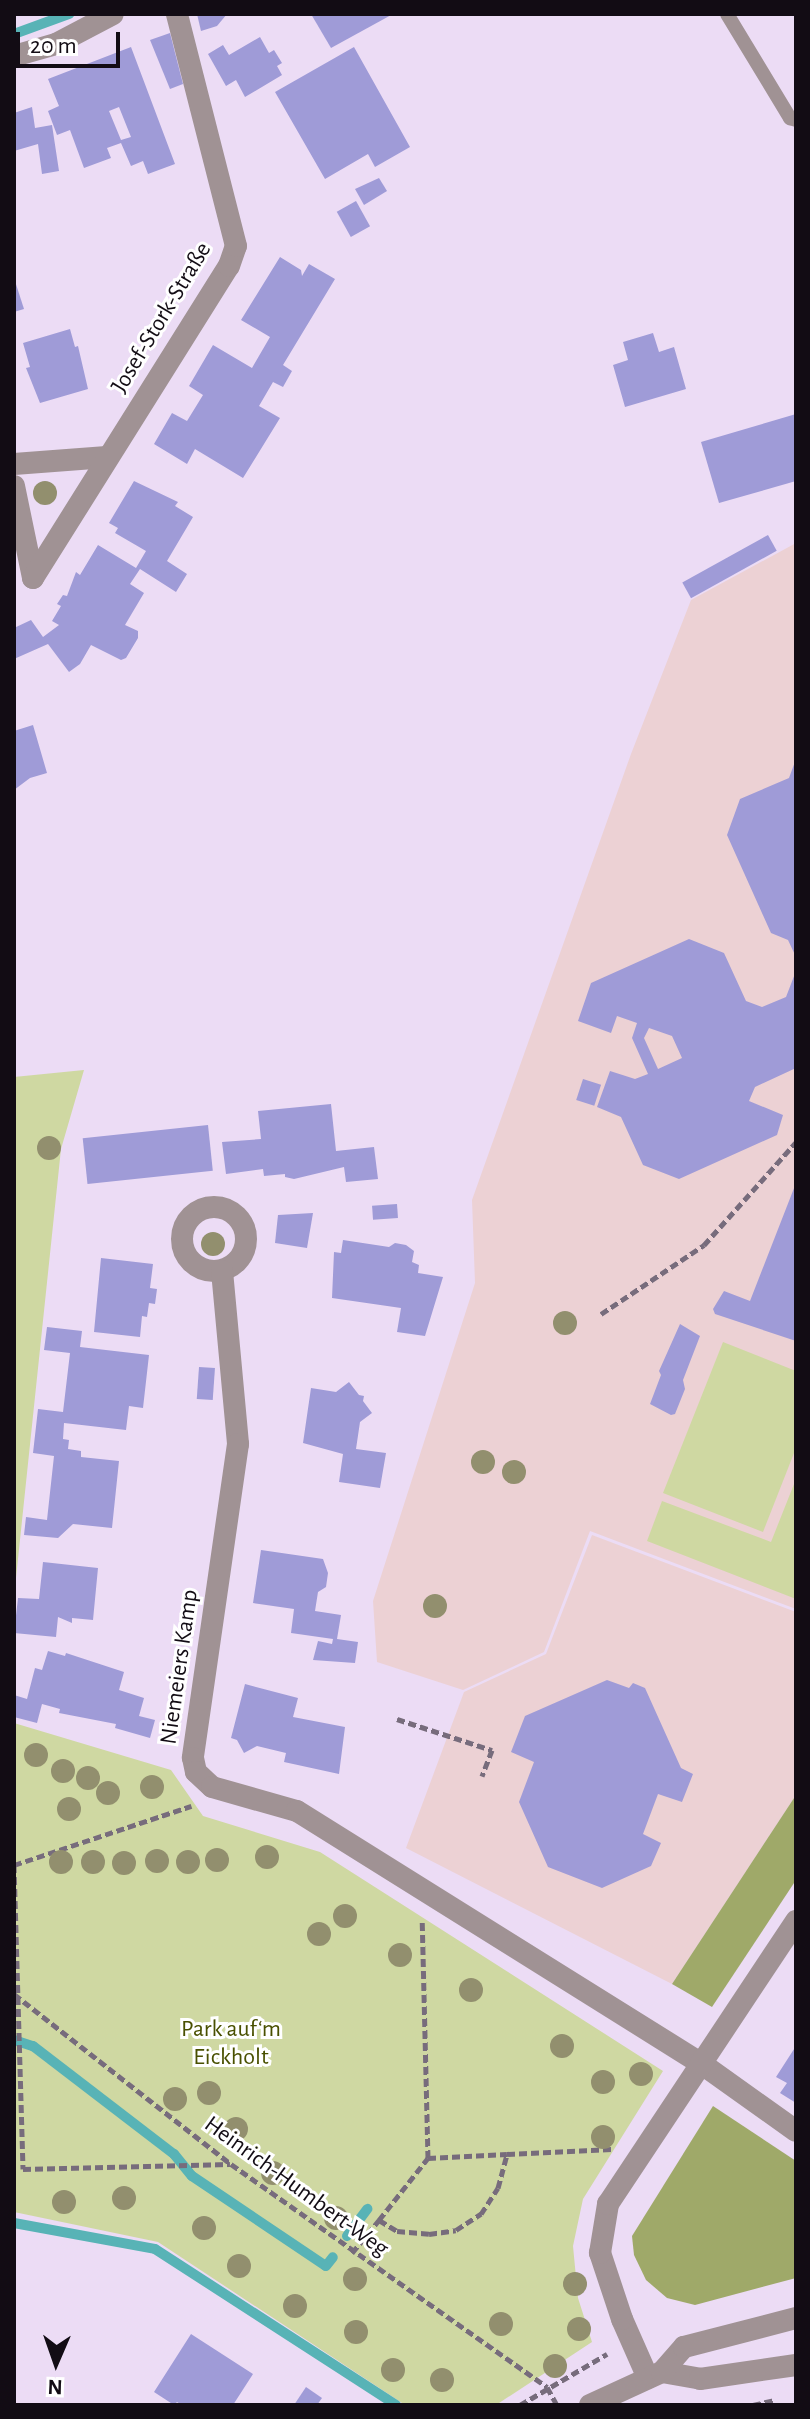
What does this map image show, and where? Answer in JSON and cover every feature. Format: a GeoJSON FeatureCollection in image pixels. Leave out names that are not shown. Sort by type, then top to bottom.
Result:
{"type":"FeatureCollection","features":[{"type":"Feature","properties":{"kind":"street"},"geometry":{"type":"LineString","coordinates":[[14,56],[56,44],[113,14]]}},
{"type":"Feature","properties":{"kind":"street","name":"Josef-Stork-Straße"},"geometry":{"type":"LineString","coordinates":[[14,486],[33,578],[229,266],[236,246],[177,14]]}},
{"type":"Feature","properties":{"kind":"street"},"geometry":{"type":"LineString","coordinates":[[14,464],[107,457]]}},
{"type":"Feature","properties":{"kind":"street","name":"Niemeiers Kamp"},"geometry":{"type":"LineString","coordinates":[[212,1787],[196,1772],[193,1758],[238,1444],[222,1271]]}},
{"type":"Feature","properties":{"kind":"street"},"geometry":{"type":"LineString","coordinates":[[212,1787],[297,1811],[702,2064],[796,2131]]}},
{"type":"Feature","properties":{"kind":"street"},"geometry":{"type":"LineString","coordinates":[[655,2375],[622,2319],[600,2253],[608,2204],[796,1921]]}},
{"type":"Feature","properties":{"kind":"street"},"geometry":{"type":"LineString","coordinates":[[590,2405],[655,2375],[684,2347],[796,2318]]}},
{"type":"Feature","properties":{"kind":"street"},"geometry":{"type":"LineString","coordinates":[[655,2375],[700,2379],[796,2365]]}},
{"type":"Feature","properties":{"kind":"lane"},"geometry":{"type":"LineString","coordinates":[[727,14],[790,118],[796,120]]}},
{"type":"Feature","properties":{"kind":"path"},"geometry":{"type":"LineString","coordinates":[[601,1314],[704,1245],[796,1142]]}},
{"type":"Feature","properties":{"kind":"path"},"geometry":{"type":"LineString","coordinates":[[397,1719],[492,1750],[482,1776]]}},
{"type":"Feature","properties":{"kind":"path"},"geometry":{"type":"LineString","coordinates":[[212,1787],[205,1801],[14,1865],[23,2169],[231,2164]]}},
{"type":"Feature","properties":{"kind":"path"},"geometry":{"type":"LineString","coordinates":[[352,2253],[428,2158],[422,1905],[428,1892]]}},
{"type":"Feature","properties":{"kind":"path","name":"Heinrich-Humbert-Weg"},"geometry":{"type":"LineString","coordinates":[[16,1996],[231,2164],[352,2253],[547,2387],[557,2405]]}},
{"type":"Feature","properties":{"kind":"path"},"geometry":{"type":"LineString","coordinates":[[428,2158],[618,2149],[637,2161]]}},
{"type":"Feature","properties":{"kind":"path"},"geometry":{"type":"LineString","coordinates":[[379,2220],[397,2231],[429,2234],[456,2230],[481,2214],[498,2188],[507,2154]]}},
{"type":"Feature","properties":{"kind":"path"},"geometry":{"type":"LineString","coordinates":[[520,2405],[578,2370]]}},
{"type":"Feature","properties":{"kind":"shaded area"},"geometry":{"type":"Polygon","coordinates":[[[796,543],[796,1609],[590,1531],[544,1652],[463,1690],[377,1662],[373,1601],[475,1283],[472,1200],[631,754],[691,600],[796,543]]]}},
{"type":"Feature","properties":{"kind":"shaded area"},"geometry":{"type":"Polygon","coordinates":[[[592,1535],[796,1612],[796,1795],[672,1984],[406,1848],[464,1692],[546,1654],[592,1535]]]}},
{"type":"Feature","properties":{"kind":"green space"},"geometry":{"type":"Polygon","coordinates":[[[84,1070],[61,1149],[14,1597],[14,1077],[84,1070]]]}},
{"type":"Feature","properties":{"kind":"green space"},"geometry":{"type":"Polygon","coordinates":[[[723,1342],[796,1371],[796,1448],[763,1532],[663,1493],[723,1342]]]}},
{"type":"Feature","properties":{"kind":"green space"},"geometry":{"type":"Polygon","coordinates":[[[796,1479],[796,1599],[647,1541],[662,1501],[771,1542],[796,1479]]]}},
{"type":"Feature","properties":{"kind":"green space","name":"Park auf‘m Eickholt"},"geometry":{"type":"Polygon","coordinates":[[[14,1723],[171,1770],[203,1816],[320,1852],[663,2071],[583,2199],[573,2246],[578,2298],[592,2342],[496,2405],[405,2405],[158,2242],[14,2212],[14,1723]]]}},
{"type":"Feature","properties":{"kind":"green space"},"geometry":{"type":"Polygon","coordinates":[[[796,1795],[796,1880],[712,2007],[672,1984],[796,1795]]]}},
{"type":"Feature","properties":{"kind":"green space"},"geometry":{"type":"Polygon","coordinates":[[[713,2106],[796,2161],[796,2278],[695,2305],[667,2298],[646,2280],[634,2255],[632,2236],[713,2106]]]}},
{"type":"Feature","properties":{"kind":"building"},"geometry":{"type":"Polygon","coordinates":[[[197,14],[227,14],[217,26],[201,31],[197,14]]]}},
{"type":"Feature","properties":{"kind":"building"},"geometry":{"type":"Polygon","coordinates":[[[311,14],[393,14],[331,48],[311,14]]]}},
{"type":"Feature","properties":{"kind":"building"},"geometry":{"type":"Polygon","coordinates":[[[170,33],[183,84],[170,89],[150,40],[170,33]]]}},
{"type":"Feature","properties":{"kind":"building"},"geometry":{"type":"Polygon","coordinates":[[[260,37],[269,53],[274,50],[282,63],[277,66],[282,75],[245,97],[236,80],[226,86],[208,54],[223,45],[229,55],[260,37]]]}},
{"type":"Feature","properties":{"kind":"building"},"geometry":{"type":"Polygon","coordinates":[[[131,47],[175,164],[148,174],[143,161],[131,166],[121,143],[107,148],[111,158],[84,168],[70,130],[57,135],[48,111],[59,106],[48,79],[131,47]],[[119,107],[109,111],[121,140],[131,137],[119,107]]]}},
{"type":"Feature","properties":{"kind":"building"},"geometry":{"type":"Polygon","coordinates":[[[354,47],[410,147],[375,167],[368,154],[325,179],[275,92],[354,47]]]}},
{"type":"Feature","properties":{"kind":"building"},"geometry":{"type":"Polygon","coordinates":[[[32,107],[35,128],[52,125],[59,171],[42,174],[38,144],[14,151],[14,113],[32,107]]]}},
{"type":"Feature","properties":{"kind":"building"},"geometry":{"type":"Polygon","coordinates":[[[379,178],[387,191],[364,205],[355,189],[379,178]]]}},
{"type":"Feature","properties":{"kind":"building"},"geometry":{"type":"Polygon","coordinates":[[[356,201],[370,226],[351,237],[337,212],[356,201]]]}},
{"type":"Feature","properties":{"kind":"building"},"geometry":{"type":"Polygon","coordinates":[[[280,257],[301,270],[302,276],[309,264],[335,279],[283,365],[292,371],[283,387],[273,382],[259,406],[280,418],[243,478],[195,449],[187,464],[154,444],[172,413],[187,421],[203,395],[189,386],[213,345],[252,368],[270,337],[241,320],[280,257]]]}},
{"type":"Feature","properties":{"kind":"building"},"geometry":{"type":"Polygon","coordinates":[[[14,278],[24,309],[14,312],[14,278]]]}},
{"type":"Feature","properties":{"kind":"building"},"geometry":{"type":"Polygon","coordinates":[[[70,329],[75,347],[78,346],[88,389],[40,403],[26,368],[30,367],[23,343],[70,329]]]}},
{"type":"Feature","properties":{"kind":"building"},"geometry":{"type":"Polygon","coordinates":[[[653,333],[659,352],[674,347],[686,389],[625,407],[613,365],[628,360],[623,342],[653,333]]]}},
{"type":"Feature","properties":{"kind":"building"},"geometry":{"type":"Polygon","coordinates":[[[796,414],[796,481],[719,503],[701,442],[796,414]]]}},
{"type":"Feature","properties":{"kind":"building"},"geometry":{"type":"Polygon","coordinates":[[[134,481],[178,502],[175,506],[193,517],[167,561],[187,574],[176,592],[140,569],[130,584],[144,593],[125,625],[138,631],[138,638],[126,658],[121,660],[91,645],[80,664],[69,672],[48,644],[14,659],[14,628],[31,620],[43,637],[59,625],[52,621],[61,606],[57,604],[63,595],[67,596],[76,572],[80,575],[98,545],[136,568],[146,551],[115,533],[118,528],[109,523],[134,481]]]}},
{"type":"Feature","properties":{"kind":"building"},"geometry":{"type":"Polygon","coordinates":[[[768,535],[777,551],[691,598],[682,583],[768,535]]]}},
{"type":"Feature","properties":{"kind":"building"},"geometry":{"type":"Polygon","coordinates":[[[33,725],[47,773],[30,778],[14,790],[14,731],[33,725]]]}},
{"type":"Feature","properties":{"kind":"building"},"geometry":{"type":"Polygon","coordinates":[[[796,759],[796,957],[788,940],[771,933],[727,835],[740,799],[789,778],[796,759]]]}},
{"type":"Feature","properties":{"kind":"building"},"geometry":{"type":"Polygon","coordinates":[[[689,939],[724,953],[746,1001],[762,1007],[786,997],[796,971],[796,1068],[755,1087],[749,1101],[783,1115],[777,1135],[679,1179],[643,1165],[621,1117],[597,1107],[610,1071],[635,1079],[648,1074],[632,1038],[637,1023],[617,1016],[611,1033],[578,1021],[591,983],[689,939]],[[649,1028],[644,1038],[658,1069],[682,1058],[672,1036],[649,1028]]]}},
{"type":"Feature","properties":{"kind":"building"},"geometry":{"type":"Polygon","coordinates":[[[583,1079],[601,1085],[594,1106],[576,1100],[583,1079]]]}},
{"type":"Feature","properties":{"kind":"building"},"geometry":{"type":"Polygon","coordinates":[[[331,1104],[336,1151],[374,1147],[378,1179],[346,1182],[344,1167],[294,1179],[285,1177],[285,1174],[264,1176],[263,1169],[226,1174],[222,1142],[261,1139],[258,1111],[331,1104]]]}},
{"type":"Feature","properties":{"kind":"building"},"geometry":{"type":"Polygon","coordinates":[[[208,1125],[213,1171],[87,1184],[83,1138],[208,1125]]]}},
{"type":"Feature","properties":{"kind":"building"},"geometry":{"type":"Polygon","coordinates":[[[796,1183],[796,1341],[715,1314],[713,1309],[724,1291],[750,1301],[796,1183]]]}},
{"type":"Feature","properties":{"kind":"building"},"geometry":{"type":"Polygon","coordinates":[[[397,1204],[398,1218],[373,1220],[372,1206],[397,1204]]]}},
{"type":"Feature","properties":{"kind":"building"},"geometry":{"type":"Polygon","coordinates":[[[313,1213],[307,1248],[275,1243],[278,1215],[313,1213]]]}},
{"type":"Feature","properties":{"kind":"building"},"geometry":{"type":"Polygon","coordinates":[[[343,1240],[389,1247],[395,1243],[406,1245],[414,1251],[412,1262],[419,1265],[418,1273],[443,1277],[425,1336],[397,1332],[401,1308],[332,1298],[334,1252],[341,1253],[343,1240]]]}},
{"type":"Feature","properties":{"kind":"building"},"geometry":{"type":"Polygon","coordinates":[[[101,1258],[153,1264],[150,1288],[157,1289],[155,1304],[149,1303],[147,1317],[142,1316],[140,1337],[94,1332],[101,1258]]]}},
{"type":"Feature","properties":{"kind":"building"},"geometry":{"type":"Polygon","coordinates":[[[680,1324],[700,1336],[683,1380],[685,1389],[675,1414],[671,1415],[650,1404],[661,1375],[659,1371],[680,1324]]]}},
{"type":"Feature","properties":{"kind":"building"},"geometry":{"type":"Polygon","coordinates":[[[47,1327],[82,1331],[80,1347],[149,1355],[143,1408],[129,1406],[126,1430],[64,1423],[63,1439],[69,1440],[68,1449],[81,1451],[81,1457],[119,1461],[112,1528],[73,1524],[58,1538],[24,1535],[26,1517],[47,1520],[54,1456],[33,1453],[38,1409],[63,1412],[70,1353],[44,1350],[47,1327]]]}},
{"type":"Feature","properties":{"kind":"building"},"geometry":{"type":"Polygon","coordinates":[[[199,1367],[215,1368],[213,1400],[197,1399],[199,1367]]]}},
{"type":"Feature","properties":{"kind":"building"},"geometry":{"type":"Polygon","coordinates":[[[349,1382],[359,1395],[364,1396],[363,1401],[372,1413],[360,1422],[356,1449],[386,1453],[380,1488],[339,1482],[343,1454],[303,1443],[311,1388],[336,1392],[349,1382]]]}},
{"type":"Feature","properties":{"kind":"building"},"geometry":{"type":"Polygon","coordinates":[[[261,1550],[323,1559],[328,1573],[326,1587],[318,1592],[315,1611],[341,1615],[337,1639],[358,1642],[355,1663],[313,1660],[318,1641],[332,1644],[333,1639],[291,1633],[294,1609],[253,1603],[261,1550]]]}},
{"type":"Feature","properties":{"kind":"building"},"geometry":{"type":"Polygon","coordinates":[[[43,1562],[98,1568],[93,1620],[72,1618],[72,1623],[58,1617],[56,1637],[14,1633],[18,1598],[39,1599],[43,1562]]]}},
{"type":"Feature","properties":{"kind":"building"},"geometry":{"type":"Polygon","coordinates":[[[48,1651],[65,1656],[66,1653],[124,1672],[119,1690],[144,1698],[139,1716],[155,1720],[150,1738],[115,1728],[116,1724],[59,1713],[60,1709],[42,1704],[37,1723],[14,1717],[14,1695],[27,1699],[35,1668],[42,1670],[48,1651]]]}},
{"type":"Feature","properties":{"kind":"building"},"geometry":{"type":"Polygon","coordinates":[[[607,1680],[629,1688],[633,1683],[645,1688],[681,1768],[693,1774],[682,1802],[658,1794],[643,1834],[661,1843],[651,1866],[602,1888],[548,1867],[519,1802],[534,1762],[511,1752],[525,1716],[607,1680]]]}},
{"type":"Feature","properties":{"kind":"building"},"geometry":{"type":"Polygon","coordinates":[[[245,1684],[298,1698],[293,1717],[345,1727],[339,1774],[284,1762],[286,1753],[257,1746],[244,1753],[237,1740],[231,1738],[245,1684]]]}},
{"type":"Feature","properties":{"kind":"building"},"geometry":{"type":"Polygon","coordinates":[[[796,2046],[796,2103],[780,2093],[787,2083],[776,2077],[796,2046]]]}},
{"type":"Feature","properties":{"kind":"building"},"geometry":{"type":"Polygon","coordinates":[[[191,2334],[253,2374],[233,2405],[182,2405],[177,2402],[174,2405],[154,2392],[191,2334]]]}},
{"type":"Feature","properties":{"kind":"building"},"geometry":{"type":"Polygon","coordinates":[[[306,2387],[322,2398],[317,2405],[294,2405],[306,2387]]]}},
{"type":"Feature","properties":{"kind":"waterway"},"geometry":{"type":"LineString","coordinates":[[14,34],[69,14]]}},
{"type":"Feature","properties":{"kind":"waterway"},"geometry":{"type":"LineString","coordinates":[[14,2040],[33,2046],[174,2154],[192,2176],[326,2266],[333,2257]]}},
{"type":"Feature","properties":{"kind":"waterway"},"geometry":{"type":"LineString","coordinates":[[347,2236],[367,2209]]}},
{"type":"Feature","properties":{"kind":"waterway"},"geometry":{"type":"LineString","coordinates":[[14,2223],[155,2249],[396,2405]]}}]}
